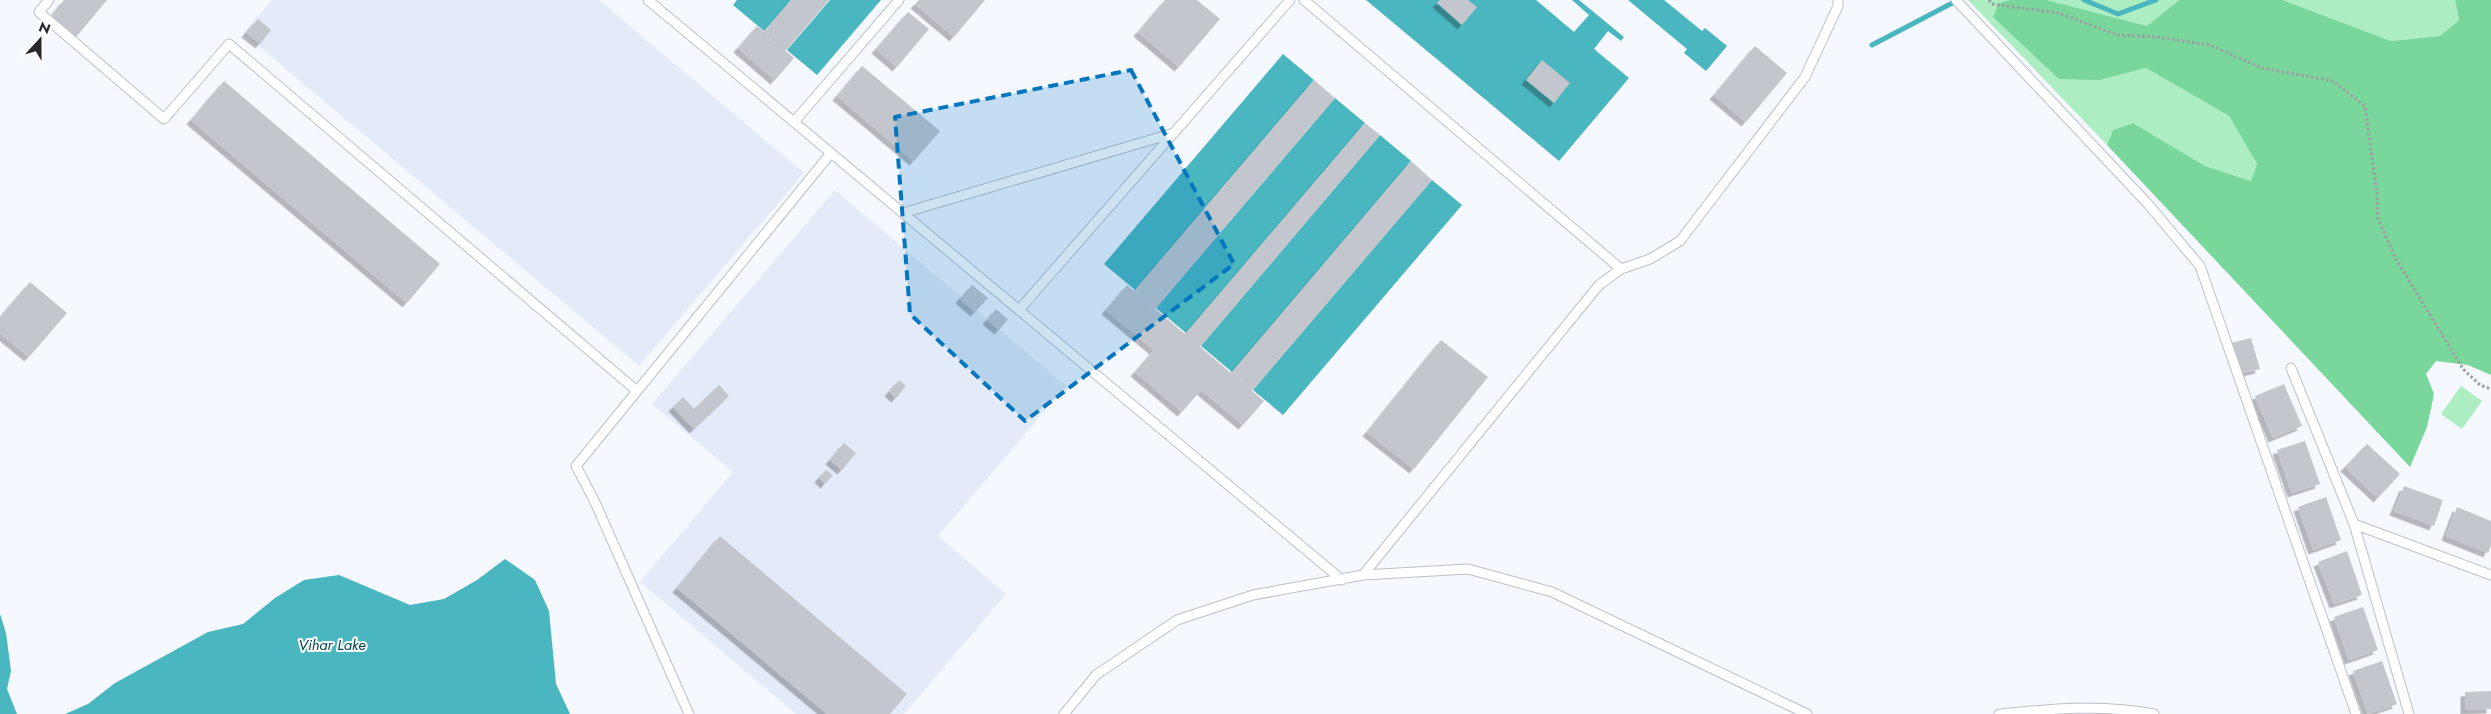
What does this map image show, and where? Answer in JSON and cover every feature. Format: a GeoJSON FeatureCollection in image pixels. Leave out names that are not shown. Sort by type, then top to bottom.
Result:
{"type":"FeatureCollection","features":[{"type":"Feature","properties":{"kind":"lane"},"geometry":{"type":"LineString","coordinates":[[49,0],[39,12],[164,119],[229,44],[637,391]]}},
{"type":"Feature","properties":{"kind":"lane"},"geometry":{"type":"LineString","coordinates":[[648,0],[1342,580]]}},
{"type":"Feature","properties":{"kind":"lane"},"geometry":{"type":"LineString","coordinates":[[794,122],[899,0]]}},
{"type":"Feature","properties":{"kind":"lane"},"geometry":{"type":"LineString","coordinates":[[1019,310],[1290,0]]}},
{"type":"Feature","properties":{"kind":"lane"},"geometry":{"type":"LineString","coordinates":[[1304,0],[1621,270]]}},
{"type":"Feature","properties":{"kind":"lane"},"geometry":{"type":"LineString","coordinates":[[1363,575],[1599,285],[1621,270],[1650,259],[1680,242],[1805,77],[1838,6],[1838,0]]}},
{"type":"Feature","properties":{"kind":"lane"},"geometry":{"type":"LineString","coordinates":[[1956,0],[2148,204],[2200,266],[2356,714]]}},
{"type":"Feature","properties":{"kind":"lane"},"geometry":{"type":"LineString","coordinates":[[903,213],[1174,133]]}},
{"type":"Feature","properties":{"kind":"lane"},"geometry":{"type":"LineString","coordinates":[[689,714],[594,500],[576,466],[831,153]]}},
{"type":"Feature","properties":{"kind":"lane"},"geometry":{"type":"LineString","coordinates":[[2291,368],[2354,524],[2409,714]]}},
{"type":"Feature","properties":{"kind":"lane"},"geometry":{"type":"LineString","coordinates":[[2354,524],[2491,575]]}},
{"type":"Feature","properties":{"kind":"lane"},"geometry":{"type":"LineString","coordinates":[[1064,714],[1096,675],[1177,620],[1253,596],[1363,575],[1468,569],[1552,592],[1805,714]]}},
{"type":"Feature","properties":{"kind":"lane"},"geometry":{"type":"LineString","coordinates":[[1999,714],[2066,708],[2127,709],[2154,714]]}},
{"type":"Feature","properties":{"kind":"path"},"geometry":{"type":"LineString","coordinates":[[1988,0],[1992,4],[2059,13],[2117,35],[2156,37],[2210,44],[2262,68],[2333,81],[2365,106],[2377,194],[2378,219],[2396,259],[2463,369],[2480,385],[2491,389]]}},
{"type":"Feature","properties":{"kind":"highlighted area"},"geometry":{"type":"Polygon","coordinates":[[[1131,70],[1234,264],[1025,421],[910,314],[895,117],[1131,70]]]}},
{"type":"Feature","properties":{"kind":"shaded area"},"geometry":{"type":"Polygon","coordinates":[[[272,0],[599,0],[804,173],[639,366],[243,33],[272,0]]]}},
{"type":"Feature","properties":{"kind":"shaded area"},"geometry":{"type":"Polygon","coordinates":[[[835,190],[1066,386],[938,536],[1006,594],[904,714],[796,714],[640,582],[733,472],[652,404],[835,190]]]}},
{"type":"Feature","properties":{"kind":"green space"},"geometry":{"type":"Polygon","coordinates":[[[1968,0],[2009,0],[1999,3],[2100,80],[2146,68],[2229,116],[2257,164],[2251,181],[2205,166],[2133,123],[2113,130],[2107,145],[1968,0]]]}},
{"type":"Feature","properties":{"kind":"green space"},"geometry":{"type":"Polygon","coordinates":[[[2009,0],[2047,0],[2147,26],[2179,0],[2283,0],[2391,41],[2440,36],[2459,20],[2455,0],[2491,0],[2491,375],[2468,365],[2436,361],[2426,374],[2434,394],[2427,427],[2410,467],[2107,145],[2113,130],[2133,123],[2205,166],[2251,181],[2257,164],[2229,116],[2146,68],[2100,80],[2059,79],[1993,17],[1999,3],[2009,0]]]}},
{"type":"Feature","properties":{"kind":"green space"},"geometry":{"type":"Polygon","coordinates":[[[2047,0],[2179,0],[2147,26],[2047,0]]]}},
{"type":"Feature","properties":{"kind":"green space"},"geometry":{"type":"Polygon","coordinates":[[[2283,0],[2455,0],[2459,20],[2440,36],[2391,41],[2283,0]]]}},
{"type":"Feature","properties":{"kind":"green space"},"geometry":{"type":"Polygon","coordinates":[[[2461,386],[2482,401],[2462,429],[2441,414],[2461,386]]]}},
{"type":"Feature","properties":{"kind":"water"},"geometry":{"type":"Polygon","coordinates":[[[737,0],[791,0],[764,31],[733,5],[737,0]]]}},
{"type":"Feature","properties":{"kind":"water"},"geometry":{"type":"Polygon","coordinates":[[[830,0],[881,0],[817,75],[787,50],[830,0]]]}},
{"type":"Feature","properties":{"kind":"water"},"geometry":{"type":"Polygon","coordinates":[[[1366,0],[1536,0],[1574,32],[1589,15],[1572,0],[1579,0],[1624,37],[1621,41],[1608,31],[1594,49],[1629,78],[1559,161],[1366,0]]]}},
{"type":"Feature","properties":{"kind":"water"},"geometry":{"type":"Polygon","coordinates":[[[1628,0],[1664,0],[1702,31],[1705,28],[1727,46],[1706,71],[1684,53],[1687,49],[1628,0]]]}},
{"type":"Feature","properties":{"kind":"water"},"geometry":{"type":"Polygon","coordinates":[[[1283,54],[1314,80],[1135,290],[1104,264],[1283,54]]]}},
{"type":"Feature","properties":{"kind":"water"},"geometry":{"type":"Polygon","coordinates":[[[1335,98],[1365,123],[1186,333],[1156,308],[1335,98]]]}},
{"type":"Feature","properties":{"kind":"water"},"geometry":{"type":"Polygon","coordinates":[[[1380,135],[1411,161],[1232,372],[1201,346],[1380,135]]]}},
{"type":"Feature","properties":{"kind":"water"},"geometry":{"type":"Polygon","coordinates":[[[1432,180],[1462,205],[1283,415],[1253,390],[1432,180]]]}},
{"type":"Feature","properties":{"kind":"water","name":"Vihar Lake"},"geometry":{"type":"Polygon","coordinates":[[[505,559],[535,580],[549,611],[556,684],[570,714],[65,714],[88,704],[115,683],[208,632],[243,624],[275,598],[304,580],[339,575],[410,605],[444,599],[477,580],[505,559]]]}},
{"type":"Feature","properties":{"kind":"water"},"geometry":{"type":"Polygon","coordinates":[[[0,614],[6,633],[11,671],[7,689],[17,714],[0,714],[0,614]]]}},
{"type":"Feature","properties":{"kind":"building"},"geometry":{"type":"Polygon","coordinates":[[[64,0],[107,0],[76,37],[51,16],[64,0]]]}},
{"type":"Feature","properties":{"kind":"building"},"geometry":{"type":"Polygon","coordinates":[[[791,0],[829,0],[787,49],[765,31],[791,0]]]}},
{"type":"Feature","properties":{"kind":"building"},"geometry":{"type":"Polygon","coordinates":[[[919,0],[985,0],[954,37],[915,4],[919,0]]]}},
{"type":"Feature","properties":{"kind":"building"},"geometry":{"type":"Polygon","coordinates":[[[1165,0],[1197,0],[1220,19],[1179,67],[1138,32],[1165,0]]]}},
{"type":"Feature","properties":{"kind":"building"},"geometry":{"type":"Polygon","coordinates":[[[1440,0],[1468,0],[1477,7],[1462,25],[1437,3],[1440,0]]]}},
{"type":"Feature","properties":{"kind":"building"},"geometry":{"type":"Polygon","coordinates":[[[908,12],[929,29],[897,67],[876,49],[908,12]]]}},
{"type":"Feature","properties":{"kind":"building"},"geometry":{"type":"Polygon","coordinates":[[[258,19],[271,30],[260,44],[246,33],[258,19]]]}},
{"type":"Feature","properties":{"kind":"building"},"geometry":{"type":"Polygon","coordinates":[[[757,26],[794,58],[775,80],[738,48],[757,26]]]}},
{"type":"Feature","properties":{"kind":"building"},"geometry":{"type":"Polygon","coordinates":[[[1755,46],[1787,73],[1746,122],[1714,95],[1755,46]]]}},
{"type":"Feature","properties":{"kind":"building"},"geometry":{"type":"Polygon","coordinates":[[[1542,60],[1570,83],[1554,103],[1526,80],[1542,60]]]}},
{"type":"Feature","properties":{"kind":"building"},"geometry":{"type":"Polygon","coordinates":[[[862,66],[940,131],[914,161],[837,96],[862,66]]]}},
{"type":"Feature","properties":{"kind":"building"},"geometry":{"type":"Polygon","coordinates":[[[1314,80],[1335,98],[1156,308],[1135,290],[1314,80]]]}},
{"type":"Feature","properties":{"kind":"building"},"geometry":{"type":"Polygon","coordinates":[[[224,81],[440,264],[407,303],[191,120],[224,81]]]}},
{"type":"Feature","properties":{"kind":"building"},"geometry":{"type":"Polygon","coordinates":[[[1365,123],[1380,135],[1201,346],[1186,333],[1365,123]]]}},
{"type":"Feature","properties":{"kind":"building"},"geometry":{"type":"Polygon","coordinates":[[[1411,161],[1432,180],[1253,390],[1232,372],[1411,161]]]}},
{"type":"Feature","properties":{"kind":"building"},"geometry":{"type":"Polygon","coordinates":[[[30,282],[67,313],[29,357],[0,333],[0,317],[30,282]]]}},
{"type":"Feature","properties":{"kind":"building"},"geometry":{"type":"Polygon","coordinates":[[[972,285],[988,298],[975,312],[960,299],[972,285]]]}},
{"type":"Feature","properties":{"kind":"building"},"geometry":{"type":"Polygon","coordinates":[[[1127,285],[1264,401],[1243,425],[1201,390],[1182,412],[1135,372],[1154,350],[1106,310],[1127,285]]]}},
{"type":"Feature","properties":{"kind":"building"},"geometry":{"type":"Polygon","coordinates":[[[996,309],[1008,319],[999,330],[987,320],[996,309]]]}},
{"type":"Feature","properties":{"kind":"building"},"geometry":{"type":"Polygon","coordinates":[[[2251,338],[2260,369],[2239,374],[2231,343],[2251,338]]]}},
{"type":"Feature","properties":{"kind":"building"},"geometry":{"type":"Polygon","coordinates":[[[1441,340],[1488,377],[1414,469],[1367,432],[1441,340]]]}},
{"type":"Feature","properties":{"kind":"building"},"geometry":{"type":"Polygon","coordinates":[[[899,380],[906,386],[896,398],[889,392],[899,380]]]}},
{"type":"Feature","properties":{"kind":"building"},"geometry":{"type":"Polygon","coordinates":[[[2284,384],[2302,426],[2273,438],[2255,396],[2284,384]]]}},
{"type":"Feature","properties":{"kind":"building"},"geometry":{"type":"Polygon","coordinates":[[[719,385],[729,396],[694,429],[673,407],[683,397],[694,409],[719,385]]]}},
{"type":"Feature","properties":{"kind":"building"},"geometry":{"type":"Polygon","coordinates":[[[2305,441],[2320,484],[2292,493],[2277,450],[2305,441]]]}},
{"type":"Feature","properties":{"kind":"building"},"geometry":{"type":"Polygon","coordinates":[[[844,443],[856,453],[842,470],[830,460],[844,443]]]}},
{"type":"Feature","properties":{"kind":"building"},"geometry":{"type":"Polygon","coordinates":[[[2367,444],[2400,474],[2378,498],[2345,467],[2367,444]]]}},
{"type":"Feature","properties":{"kind":"building"},"geometry":{"type":"Polygon","coordinates":[[[826,470],[833,475],[825,484],[819,478],[826,470]]]}},
{"type":"Feature","properties":{"kind":"building"},"geometry":{"type":"Polygon","coordinates":[[[2404,486],[2443,500],[2434,526],[2394,511],[2404,486]]]}},
{"type":"Feature","properties":{"kind":"building"},"geometry":{"type":"Polygon","coordinates":[[[2326,497],[2341,540],[2313,550],[2298,507],[2326,497]]]}},
{"type":"Feature","properties":{"kind":"building"},"geometry":{"type":"Polygon","coordinates":[[[2457,507],[2491,521],[2491,546],[2488,553],[2446,536],[2457,507]]]}},
{"type":"Feature","properties":{"kind":"building"},"geometry":{"type":"Polygon","coordinates":[[[720,536],[907,694],[890,714],[827,714],[677,588],[720,536]]]}},
{"type":"Feature","properties":{"kind":"building"},"geometry":{"type":"Polygon","coordinates":[[[2347,551],[2362,595],[2334,604],[2318,562],[2347,551]]]}},
{"type":"Feature","properties":{"kind":"building"},"geometry":{"type":"Polygon","coordinates":[[[2363,607],[2378,650],[2349,660],[2334,617],[2363,607]]]}},
{"type":"Feature","properties":{"kind":"building"},"geometry":{"type":"Polygon","coordinates":[[[2382,661],[2397,704],[2368,714],[2353,671],[2382,661]]]}},
{"type":"Feature","properties":{"kind":"building"},"geometry":{"type":"Polygon","coordinates":[[[2491,691],[2491,709],[2465,710],[2465,692],[2491,691]]]}},
{"type":"Feature","properties":{"kind":"waterway"},"geometry":{"type":"LineString","coordinates":[[1872,45],[1958,0]]}},
{"type":"Feature","properties":{"kind":"waterway"},"geometry":{"type":"LineString","coordinates":[[2084,0],[2118,14],[2156,0]]}}]}
